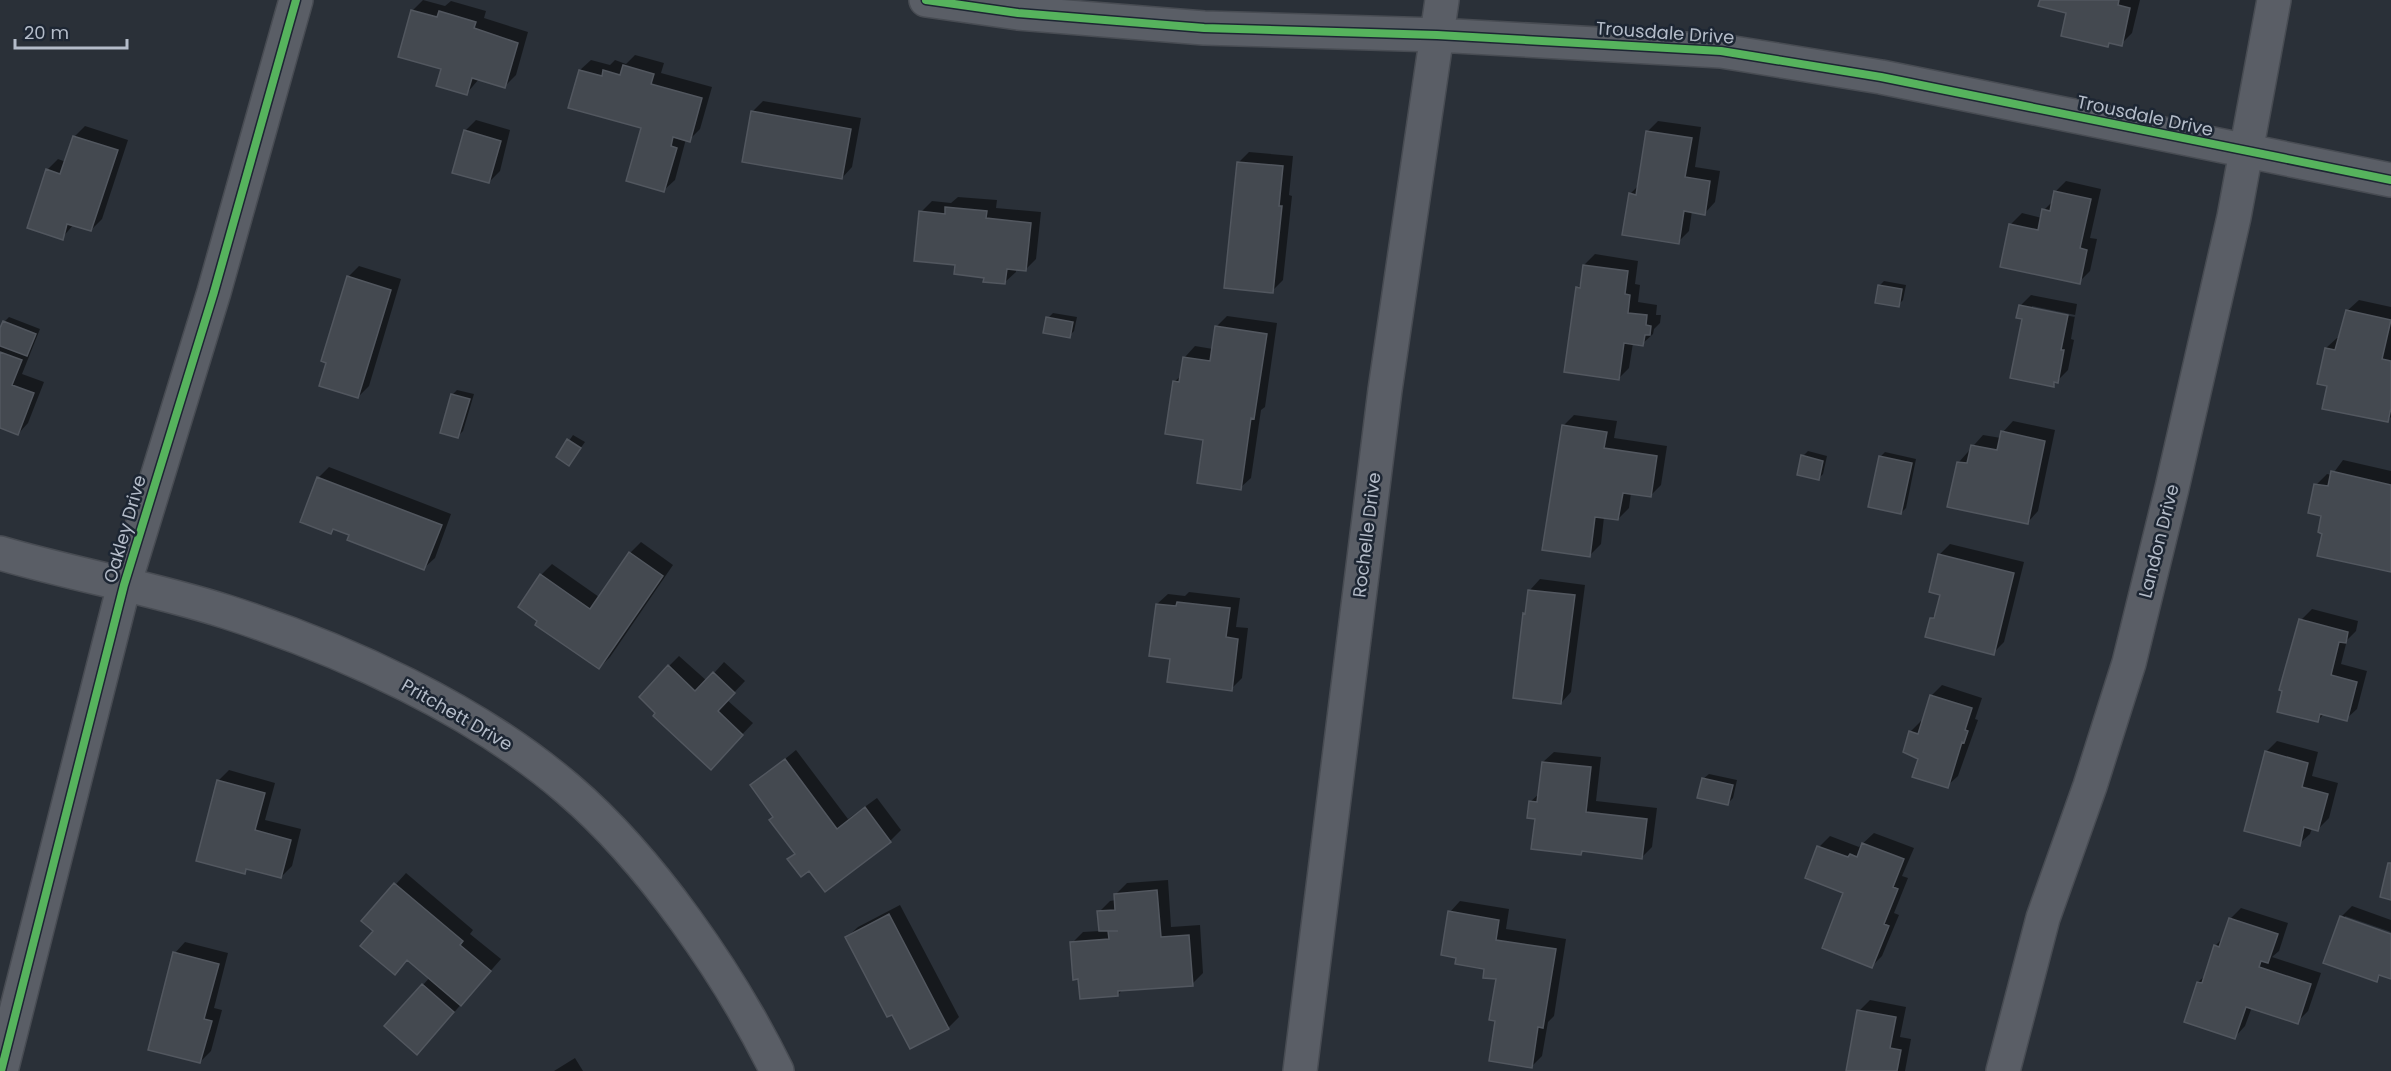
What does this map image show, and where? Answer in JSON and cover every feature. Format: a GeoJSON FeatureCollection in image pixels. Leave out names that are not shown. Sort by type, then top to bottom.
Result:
{"type":"FeatureCollection","features":[{"type":"Feature","properties":{"kind":"street","name":"Oakley Drive"},"geometry":{"type":"LineString","coordinates":[[1,1071],[124,585],[213,292],[297,0]]}},
{"type":"Feature","properties":{"kind":"street","name":"Trousdale Drive"},"geometry":{"type":"LineString","coordinates":[[926,0],[1018,13],[1193,27],[1437,35],[1690,48],[1767,57],[1881,77],[2246,153],[2391,180]]}},
{"type":"Feature","properties":{"kind":"street","name":"Rochelle Drive"},"geometry":{"type":"LineString","coordinates":[[1300,1071],[1386,390],[1442,0]]}},
{"type":"Feature","properties":{"kind":"street","name":"Landon Drive"},"geometry":{"type":"LineString","coordinates":[[2003,1071],[2043,918],[2090,786],[2129,663],[2183,443],[2234,217],[2274,0]]}},
{"type":"Feature","properties":{"kind":"street","name":"Pritchett Drive"},"geometry":{"type":"LineString","coordinates":[[0,553],[227,612],[317,645],[404,684],[499,737],[542,768],[599,818],[662,891],[736,995],[777,1071]]}},
{"type":"Feature","properties":{"kind":"building"},"geometry":{"type":"Polygon","coordinates":[[[2040,0],[2119,0],[2118,5],[2130,8],[2122,46],[2109,43],[2108,47],[2061,36],[2066,13],[2038,6],[2040,0]]]}},
{"type":"Feature","properties":{"kind":"building"},"geometry":{"type":"Polygon","coordinates":[[[411,10],[437,17],[439,11],[476,22],[474,28],[518,43],[505,88],[472,78],[467,95],[436,86],[441,69],[398,57],[411,10]]]}},
{"type":"Feature","properties":{"kind":"building"},"geometry":{"type":"Polygon","coordinates":[[[623,65],[654,74],[651,84],[702,98],[690,142],[673,137],[671,146],[677,148],[664,192],[626,181],[641,128],[568,108],[579,70],[602,76],[603,70],[620,75],[623,65]]]}},
{"type":"Feature","properties":{"kind":"building"},"geometry":{"type":"Polygon","coordinates":[[[751,111],[851,129],[842,179],[742,162],[751,111]]]}},
{"type":"Feature","properties":{"kind":"building"},"geometry":{"type":"Polygon","coordinates":[[[464,130],[501,141],[489,183],[452,173],[464,130]]]}},
{"type":"Feature","properties":{"kind":"building"},"geometry":{"type":"Polygon","coordinates":[[[1646,131],[1692,138],[1685,177],[1710,181],[1705,215],[1684,211],[1679,244],[1622,235],[1629,193],[1636,195],[1646,131]]]}},
{"type":"Feature","properties":{"kind":"building"},"geometry":{"type":"Polygon","coordinates":[[[73,136],[118,150],[91,231],[67,224],[63,240],[27,228],[46,169],[60,174],[73,136]]]}},
{"type":"Feature","properties":{"kind":"building"},"geometry":{"type":"Polygon","coordinates":[[[1237,162],[1283,166],[1279,206],[1282,206],[1273,293],[1224,288],[1237,162]]]}},
{"type":"Feature","properties":{"kind":"building"},"geometry":{"type":"Polygon","coordinates":[[[2054,191],[2091,199],[2080,248],[2087,250],[2080,284],[2000,267],[2009,224],[2038,230],[2042,209],[2050,211],[2054,191]]]}},
{"type":"Feature","properties":{"kind":"building"},"geometry":{"type":"Polygon","coordinates":[[[945,207],[987,211],[986,218],[1031,223],[1026,271],[1007,269],[1005,284],[983,282],[984,278],[954,274],[955,265],[914,261],[919,211],[945,214],[945,207]]]}},
{"type":"Feature","properties":{"kind":"building"},"geometry":{"type":"Polygon","coordinates":[[[1583,265],[1628,271],[1625,294],[1630,295],[1628,313],[1647,315],[1646,325],[1651,326],[1650,335],[1645,335],[1643,346],[1624,343],[1619,380],[1564,372],[1576,287],[1580,288],[1583,265]]]}},
{"type":"Feature","properties":{"kind":"building"},"geometry":{"type":"Polygon","coordinates":[[[347,276],[391,290],[358,398],[319,386],[326,363],[321,361],[347,276]]]}},
{"type":"Feature","properties":{"kind":"building"},"geometry":{"type":"Polygon","coordinates":[[[1878,285],[1902,289],[1899,307],[1875,303],[1878,285]]]}},
{"type":"Feature","properties":{"kind":"building"},"geometry":{"type":"Polygon","coordinates":[[[2019,305],[2068,315],[2061,350],[2064,350],[2058,383],[2054,382],[2054,387],[2010,378],[2022,319],[2016,318],[2019,305]]]}},
{"type":"Feature","properties":{"kind":"building"},"geometry":{"type":"Polygon","coordinates":[[[2346,310],[2391,320],[2382,359],[2391,361],[2391,408],[2388,422],[2322,409],[2327,386],[2317,384],[2325,348],[2335,350],[2346,310]]]}},
{"type":"Feature","properties":{"kind":"building"},"geometry":{"type":"Polygon","coordinates":[[[1046,317],[1073,322],[1070,338],[1043,333],[1046,317]]]}},
{"type":"Feature","properties":{"kind":"building"},"geometry":{"type":"Polygon","coordinates":[[[3,321],[36,334],[27,356],[0,346],[0,328],[3,321]]]}},
{"type":"Feature","properties":{"kind":"building"},"geometry":{"type":"Polygon","coordinates":[[[1215,326],[1267,334],[1254,419],[1251,418],[1241,490],[1197,483],[1203,440],[1165,434],[1173,381],[1179,382],[1183,357],[1210,361],[1215,326]]]}},
{"type":"Feature","properties":{"kind":"building"},"geometry":{"type":"Polygon","coordinates":[[[0,352],[22,360],[12,385],[34,393],[18,435],[0,428],[0,352]]]}},
{"type":"Feature","properties":{"kind":"building"},"geometry":{"type":"Polygon","coordinates":[[[451,394],[470,399],[458,438],[440,433],[451,394]]]}},
{"type":"Feature","properties":{"kind":"building"},"geometry":{"type":"Polygon","coordinates":[[[1562,425],[1607,432],[1604,448],[1657,456],[1651,497],[1623,493],[1618,520],[1595,517],[1590,557],[1542,550],[1562,425]]]}},
{"type":"Feature","properties":{"kind":"building"},"geometry":{"type":"Polygon","coordinates":[[[2001,431],[2045,441],[2028,524],[1947,507],[1957,462],[1967,463],[1971,445],[1997,450],[2001,431]]]}},
{"type":"Feature","properties":{"kind":"building"},"geometry":{"type":"Polygon","coordinates":[[[567,439],[581,448],[569,466],[556,457],[567,439]]]}},
{"type":"Feature","properties":{"kind":"building"},"geometry":{"type":"Polygon","coordinates":[[[1801,455],[1823,461],[1819,480],[1797,475],[1801,455]]]}},
{"type":"Feature","properties":{"kind":"building"},"geometry":{"type":"Polygon","coordinates":[[[1879,456],[1912,463],[1901,514],[1868,507],[1879,456]]]}},
{"type":"Feature","properties":{"kind":"building"},"geometry":{"type":"Polygon","coordinates":[[[2331,471],[2391,485],[2391,572],[2317,556],[2322,534],[2318,532],[2321,516],[2308,513],[2314,484],[2328,486],[2331,471]]]}},
{"type":"Feature","properties":{"kind":"building"},"geometry":{"type":"Polygon","coordinates":[[[317,477],[442,525],[424,570],[347,540],[349,535],[333,529],[331,534],[300,522],[317,477]]]}},
{"type":"Feature","properties":{"kind":"building"},"geometry":{"type":"Polygon","coordinates":[[[629,552],[663,576],[599,669],[535,625],[537,621],[518,607],[540,574],[590,609],[629,552]]]}},
{"type":"Feature","properties":{"kind":"building"},"geometry":{"type":"Polygon","coordinates":[[[1938,554],[2014,573],[1994,655],[1925,637],[1930,618],[1934,618],[1940,595],[1929,592],[1938,554]]]}},
{"type":"Feature","properties":{"kind":"building"},"geometry":{"type":"Polygon","coordinates":[[[1528,590],[1575,595],[1561,704],[1513,698],[1528,590]]]}},
{"type":"Feature","properties":{"kind":"building"},"geometry":{"type":"Polygon","coordinates":[[[1177,602],[1230,608],[1226,637],[1238,639],[1232,691],[1167,682],[1170,659],[1149,656],[1156,604],[1176,606],[1177,602]]]}},
{"type":"Feature","properties":{"kind":"building"},"geometry":{"type":"Polygon","coordinates":[[[2299,619],[2348,632],[2346,643],[2339,642],[2331,675],[2357,682],[2347,721],[2320,714],[2318,722],[2277,712],[2282,691],[2279,690],[2299,619]]]}},
{"type":"Feature","properties":{"kind":"building"},"geometry":{"type":"Polygon","coordinates":[[[668,665],[695,691],[713,672],[735,693],[718,711],[743,735],[711,770],[653,716],[655,713],[639,697],[668,665]]]}},
{"type":"Feature","properties":{"kind":"building"},"geometry":{"type":"Polygon","coordinates":[[[1930,695],[1972,708],[1965,730],[1968,731],[1964,743],[1962,742],[1948,788],[1912,777],[1918,759],[1903,752],[1909,731],[1918,734],[1930,695]]]}},
{"type":"Feature","properties":{"kind":"building"},"geometry":{"type":"Polygon","coordinates":[[[2265,751],[2308,763],[2302,787],[2328,794],[2318,831],[2304,827],[2300,846],[2244,831],[2265,751]]]}},
{"type":"Feature","properties":{"kind":"building"},"geometry":{"type":"Polygon","coordinates":[[[785,759],[837,829],[865,807],[891,842],[825,892],[809,871],[801,877],[787,859],[795,854],[769,820],[773,817],[750,785],[785,759]]]}},
{"type":"Feature","properties":{"kind":"building"},"geometry":{"type":"Polygon","coordinates":[[[1542,762],[1591,767],[1586,812],[1647,819],[1642,859],[1582,851],[1581,855],[1531,849],[1535,819],[1527,818],[1529,801],[1537,802],[1542,762]]]}},
{"type":"Feature","properties":{"kind":"building"},"geometry":{"type":"Polygon","coordinates":[[[1702,778],[1733,785],[1728,805],[1697,798],[1702,778]]]}},
{"type":"Feature","properties":{"kind":"building"},"geometry":{"type":"Polygon","coordinates":[[[217,780],[265,793],[255,830],[291,840],[281,878],[246,869],[245,874],[196,861],[217,780]]]}},
{"type":"Feature","properties":{"kind":"building"},"geometry":{"type":"Polygon","coordinates":[[[1862,843],[1904,859],[1893,887],[1898,889],[1884,924],[1889,926],[1872,968],[1822,948],[1843,893],[1805,878],[1817,846],[1848,857],[1850,854],[1857,857],[1862,843]]]}},
{"type":"Feature","properties":{"kind":"building"},"geometry":{"type":"Polygon","coordinates":[[[2388,863],[2391,863],[2391,900],[2380,897],[2388,863]]]}},
{"type":"Feature","properties":{"kind":"building"},"geometry":{"type":"Polygon","coordinates":[[[394,883],[463,941],[460,945],[491,971],[461,1006],[407,960],[395,975],[360,946],[373,931],[361,921],[394,883]]]}},
{"type":"Feature","properties":{"kind":"building"},"geometry":{"type":"Polygon","coordinates":[[[1157,890],[1161,937],[1189,935],[1193,986],[1118,991],[1118,996],[1080,999],[1078,979],[1073,980],[1070,942],[1109,939],[1108,931],[1099,931],[1097,911],[1115,910],[1114,894],[1157,890]]]}},
{"type":"Feature","properties":{"kind":"building"},"geometry":{"type":"Polygon","coordinates":[[[1448,911],[1499,920],[1496,940],[1556,949],[1543,1028],[1538,1027],[1532,1068],[1489,1061],[1495,1021],[1489,1020],[1496,979],[1483,978],[1484,969],[1455,964],[1456,958],[1441,955],[1448,911]]]}},
{"type":"Feature","properties":{"kind":"building"},"geometry":{"type":"Polygon","coordinates":[[[889,914],[949,1029],[910,1049],[892,1015],[887,1017],[845,937],[889,914]]]}},
{"type":"Feature","properties":{"kind":"building"},"geometry":{"type":"Polygon","coordinates":[[[2340,916],[2391,934],[2391,979],[2379,975],[2377,982],[2323,963],[2340,916]]]}},
{"type":"Feature","properties":{"kind":"building"},"geometry":{"type":"Polygon","coordinates":[[[2229,918],[2278,934],[2268,963],[2261,961],[2259,967],[2311,984],[2298,1024],[2246,1007],[2235,1039],[2184,1022],[2197,982],[2202,983],[2214,945],[2219,947],[2229,918]]]}},
{"type":"Feature","properties":{"kind":"building"},"geometry":{"type":"Polygon","coordinates":[[[173,952],[219,964],[204,1019],[212,1021],[200,1063],[148,1050],[173,952]]]}},
{"type":"Feature","properties":{"kind":"building"},"geometry":{"type":"Polygon","coordinates":[[[422,984],[454,1012],[417,1055],[384,1026],[422,984]]]}},
{"type":"Feature","properties":{"kind":"building"},"geometry":{"type":"Polygon","coordinates":[[[1857,1010],[1896,1017],[1890,1048],[1901,1050],[1897,1071],[1846,1071],[1857,1010]]]}},
{"type":"Feature","properties":{"kind":"cycle path"},"geometry":{"type":"LineString","coordinates":[[1,1071],[124,585],[214,292],[296,0]]}},
{"type":"Feature","properties":{"kind":"cycle path"},"geometry":{"type":"LineString","coordinates":[[926,0],[1018,13],[1204,28],[1437,35],[1721,51],[1881,77],[2391,180]]}}]}
